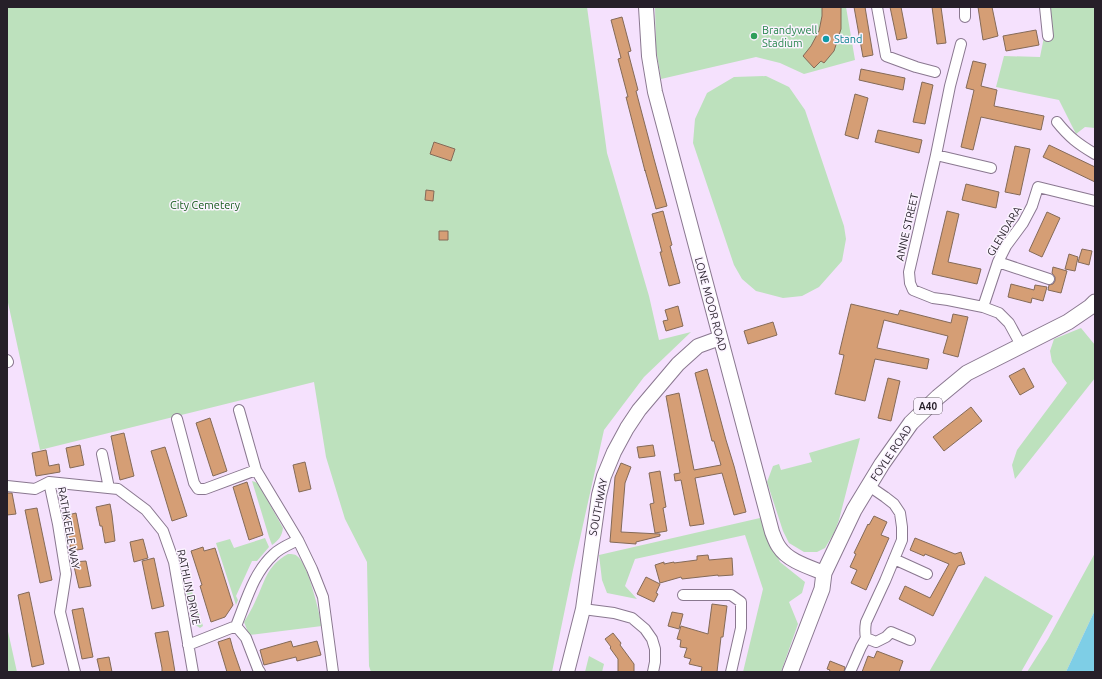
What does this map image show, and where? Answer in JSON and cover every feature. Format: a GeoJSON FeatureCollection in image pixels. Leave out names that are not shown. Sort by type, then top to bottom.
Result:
{"type":"FeatureCollection","features":[{"type":"Feature","properties":{"kind":"main road","name":"LONE MOOR ROAD"},"geometry":{"type":"LineString","coordinates":[[646,7],[649,56],[655,92],[772,532],[779,547],[786,555],[794,560],[824,572]]}},
{"type":"Feature","properties":{"kind":"main road","name":"FOYLE ROAD"},"geometry":{"type":"LineString","coordinates":[[824,572],[854,510],[882,464],[911,423],[938,397],[967,373],[1068,322],[1095,302]]}},
{"type":"Feature","properties":{"kind":"main road","name":"SOUTHWAY"},"geometry":{"type":"LineString","coordinates":[[567,672],[583,609],[598,495],[614,452],[639,410],[678,364],[698,346],[720,338]]}},
{"type":"Feature","properties":{"kind":"main road","name":"A40"},"geometry":{"type":"LineString","coordinates":[[790,672],[822,588],[824,572]]}},
{"type":"Feature","properties":{"kind":"street"},"geometry":{"type":"LineString","coordinates":[[878,7],[886,56],[935,72]]}},
{"type":"Feature","properties":{"kind":"street"},"geometry":{"type":"LineString","coordinates":[[1045,7],[1048,36]]}},
{"type":"Feature","properties":{"kind":"street","name":"ANNE STREET"},"geometry":{"type":"LineString","coordinates":[[961,44],[950,86],[936,156],[909,272],[910,283],[913,290],[933,298],[984,307],[999,313],[1009,324],[1021,345]]}},
{"type":"Feature","properties":{"kind":"street"},"geometry":{"type":"LineString","coordinates":[[1057,122],[1079,145],[1095,154]]}},
{"type":"Feature","properties":{"kind":"street"},"geometry":{"type":"LineString","coordinates":[[936,156],[991,168]]}},
{"type":"Feature","properties":{"kind":"street","name":"GLENDARA"},"geometry":{"type":"LineString","coordinates":[[984,307],[998,262],[1006,246],[1023,223],[1032,206],[1038,187],[1095,201]]}},
{"type":"Feature","properties":{"kind":"street"},"geometry":{"type":"LineString","coordinates":[[998,262],[1049,278]]}},
{"type":"Feature","properties":{"kind":"street"},"geometry":{"type":"LineString","coordinates":[[239,410],[256,470],[298,540],[323,596],[333,672]]}},
{"type":"Feature","properties":{"kind":"street"},"geometry":{"type":"LineString","coordinates":[[177,419],[194,484],[198,489],[205,489],[256,470]]}},
{"type":"Feature","properties":{"kind":"street"},"geometry":{"type":"LineString","coordinates":[[102,454],[109,488]]}},
{"type":"Feature","properties":{"kind":"street","name":"RATHLIN DRIVE"},"geometry":{"type":"LineString","coordinates":[[7,486],[35,489],[49,482],[118,489],[146,510],[163,531],[174,562],[193,672]]}},
{"type":"Feature","properties":{"kind":"street","name":"RATHKEELE WAY"},"geometry":{"type":"LineString","coordinates":[[49,482],[66,574],[60,612],[75,672]]}},
{"type":"Feature","properties":{"kind":"street"},"geometry":{"type":"LineString","coordinates":[[850,672],[866,638],[866,622],[902,540],[900,513],[894,504],[885,496],[869,486]]}},
{"type":"Feature","properties":{"kind":"street"},"geometry":{"type":"LineString","coordinates":[[188,644],[236,626],[254,582],[264,565],[275,553],[298,540]]}},
{"type":"Feature","properties":{"kind":"street"},"geometry":{"type":"LineString","coordinates":[[894,559],[928,574]]}},
{"type":"Feature","properties":{"kind":"street"},"geometry":{"type":"LineString","coordinates":[[683,595],[731,595],[741,602],[741,628],[731,672]]}},
{"type":"Feature","properties":{"kind":"street"},"geometry":{"type":"LineString","coordinates":[[583,609],[614,613],[632,618],[645,629],[652,639],[655,649],[653,672]]}},
{"type":"Feature","properties":{"kind":"street"},"geometry":{"type":"LineString","coordinates":[[236,626],[246,638],[260,672]]}},
{"type":"Feature","properties":{"kind":"street"},"geometry":{"type":"LineString","coordinates":[[866,638],[876,642],[886,637],[891,632],[910,640]]}},
{"type":"Feature","properties":{"kind":"green space","name":"City Cemetery"},"geometry":{"type":"Polygon","coordinates":[[[7,7],[587,7],[607,153],[649,296],[659,340],[691,332],[644,377],[604,430],[552,672],[371,672],[369,666],[367,562],[345,519],[326,457],[314,382],[40,450],[7,298],[7,7]]]}},
{"type":"Feature","properties":{"kind":"green space","name":"Brandywell Stadium"},"geometry":{"type":"Polygon","coordinates":[[[655,7],[846,7],[855,60],[804,74],[780,63],[756,57],[661,79],[656,49],[655,7]]]}},
{"type":"Feature","properties":{"kind":"green space"},"geometry":{"type":"Polygon","coordinates":[[[1050,7],[1095,7],[1095,128],[1085,127],[1076,134],[1059,100],[996,87],[1004,56],[1040,57],[1050,7]]]}},
{"type":"Feature","properties":{"kind":"green space"},"geometry":{"type":"Polygon","coordinates":[[[766,76],[789,87],[805,110],[844,226],[846,239],[842,261],[819,287],[802,296],[783,298],[756,291],[742,279],[734,265],[693,143],[695,119],[707,93],[734,77],[766,76]]]}},
{"type":"Feature","properties":{"kind":"green space"},"geometry":{"type":"Polygon","coordinates":[[[1081,328],[1095,345],[1095,378],[1015,479],[1012,465],[1017,450],[1067,383],[1052,362],[1050,351],[1054,339],[1081,328]]]}},
{"type":"Feature","properties":{"kind":"green space"},"geometry":{"type":"Polygon","coordinates":[[[860,438],[839,520],[834,533],[825,548],[817,552],[804,552],[789,543],[783,531],[767,482],[773,466],[779,464],[781,470],[812,462],[809,453],[860,438]]]}},
{"type":"Feature","properties":{"kind":"green space"},"geometry":{"type":"Polygon","coordinates":[[[252,481],[258,483],[283,528],[280,538],[272,545],[269,537],[252,481]]]}},
{"type":"Feature","properties":{"kind":"green space"},"geometry":{"type":"Polygon","coordinates":[[[760,518],[780,562],[805,582],[802,593],[789,602],[798,624],[781,672],[743,672],[763,589],[745,535],[635,559],[625,586],[637,599],[607,593],[602,580],[599,555],[760,518]]]}},
{"type":"Feature","properties":{"kind":"green space"},"geometry":{"type":"Polygon","coordinates":[[[265,538],[269,547],[257,561],[252,561],[236,596],[238,600],[236,605],[216,543],[230,539],[234,548],[265,538]]]}},
{"type":"Feature","properties":{"kind":"green space"},"geometry":{"type":"Polygon","coordinates":[[[1095,553],[1095,610],[1066,672],[1027,672],[1048,639],[1095,553]]]}},
{"type":"Feature","properties":{"kind":"green space"},"geometry":{"type":"Polygon","coordinates":[[[288,554],[294,554],[297,556],[305,568],[322,626],[249,635],[244,622],[253,607],[267,575],[275,564],[288,554]]]}},
{"type":"Feature","properties":{"kind":"green space"},"geometry":{"type":"Polygon","coordinates":[[[985,576],[1053,616],[1021,672],[929,672],[985,576]]]}},
{"type":"Feature","properties":{"kind":"green space"},"geometry":{"type":"Polygon","coordinates":[[[189,582],[203,626],[200,628],[194,624],[191,618],[186,589],[189,582]]]}},
{"type":"Feature","properties":{"kind":"green space"},"geometry":{"type":"Polygon","coordinates":[[[7,627],[17,672],[7,672],[7,627]]]}},
{"type":"Feature","properties":{"kind":"green space"},"geometry":{"type":"Polygon","coordinates":[[[589,656],[604,664],[602,672],[585,672],[589,656]]]}},
{"type":"Feature","properties":{"kind":"water"},"geometry":{"type":"Polygon","coordinates":[[[1095,610],[1095,672],[1066,672],[1095,610]]]}},
{"type":"Feature","properties":{"kind":"building","name":"Stand"},"geometry":{"type":"Polygon","coordinates":[[[822,7],[841,7],[841,29],[834,51],[824,63],[821,61],[814,68],[803,56],[811,46],[819,31],[822,7]]]}},
{"type":"Feature","properties":{"kind":"building"},"geometry":{"type":"Polygon","coordinates":[[[854,7],[865,7],[873,55],[863,57],[854,7]]]}},
{"type":"Feature","properties":{"kind":"building"},"geometry":{"type":"Polygon","coordinates":[[[890,7],[901,7],[907,38],[897,40],[890,7]]]}},
{"type":"Feature","properties":{"kind":"building"},"geometry":{"type":"Polygon","coordinates":[[[932,7],[941,7],[946,43],[937,44],[932,7]]]}},
{"type":"Feature","properties":{"kind":"building"},"geometry":{"type":"Polygon","coordinates":[[[978,7],[992,7],[998,36],[983,40],[978,7]]]}},
{"type":"Feature","properties":{"kind":"building"},"geometry":{"type":"Polygon","coordinates":[[[622,17],[631,51],[628,52],[638,90],[636,91],[667,206],[656,209],[626,97],[628,97],[618,59],[621,58],[611,20],[622,17]]]}},
{"type":"Feature","properties":{"kind":"building"},"geometry":{"type":"Polygon","coordinates":[[[1036,30],[1039,45],[1006,51],[1003,36],[1036,30]]]}},
{"type":"Feature","properties":{"kind":"building"},"geometry":{"type":"Polygon","coordinates":[[[973,61],[986,64],[981,86],[997,90],[994,106],[1044,116],[1041,130],[981,117],[973,150],[961,147],[974,90],[966,88],[973,61]]]}},
{"type":"Feature","properties":{"kind":"building"},"geometry":{"type":"Polygon","coordinates":[[[861,69],[905,78],[903,90],[859,80],[861,69]]]}},
{"type":"Feature","properties":{"kind":"building"},"geometry":{"type":"Polygon","coordinates":[[[922,82],[933,85],[925,124],[913,122],[922,82]]]}},
{"type":"Feature","properties":{"kind":"building"},"geometry":{"type":"Polygon","coordinates":[[[855,94],[868,98],[858,139],[845,135],[855,94]]]}},
{"type":"Feature","properties":{"kind":"building"},"geometry":{"type":"Polygon","coordinates":[[[878,130],[922,140],[919,153],[875,142],[878,130]]]}},
{"type":"Feature","properties":{"kind":"building"},"geometry":{"type":"Polygon","coordinates":[[[434,142],[455,149],[451,161],[430,154],[434,142]]]}},
{"type":"Feature","properties":{"kind":"building"},"geometry":{"type":"Polygon","coordinates":[[[1049,145],[1095,167],[1095,182],[1043,157],[1049,145]]]}},
{"type":"Feature","properties":{"kind":"building"},"geometry":{"type":"Polygon","coordinates":[[[1015,146],[1030,149],[1020,195],[1005,192],[1015,146]]]}},
{"type":"Feature","properties":{"kind":"building"},"geometry":{"type":"Polygon","coordinates":[[[966,184],[999,192],[996,208],[962,200],[966,184]]]}},
{"type":"Feature","properties":{"kind":"building"},"geometry":{"type":"Polygon","coordinates":[[[426,190],[434,191],[433,201],[425,200],[426,190]]]}},
{"type":"Feature","properties":{"kind":"building"},"geometry":{"type":"Polygon","coordinates":[[[663,211],[672,245],[670,246],[680,283],[669,286],[652,214],[663,211]]]}},
{"type":"Feature","properties":{"kind":"building"},"geometry":{"type":"Polygon","coordinates":[[[947,211],[959,214],[948,262],[981,269],[977,284],[932,274],[947,211]]]}},
{"type":"Feature","properties":{"kind":"building"},"geometry":{"type":"Polygon","coordinates":[[[1047,212],[1060,218],[1042,257],[1029,251],[1047,212]]]}},
{"type":"Feature","properties":{"kind":"building"},"geometry":{"type":"Polygon","coordinates":[[[439,231],[448,231],[448,240],[439,240],[439,231]]]}},
{"type":"Feature","properties":{"kind":"building"},"geometry":{"type":"Polygon","coordinates":[[[1082,249],[1092,251],[1089,265],[1078,262],[1082,249]]]}},
{"type":"Feature","properties":{"kind":"building"},"geometry":{"type":"Polygon","coordinates":[[[1069,254],[1078,257],[1075,271],[1065,269],[1069,254]]]}},
{"type":"Feature","properties":{"kind":"building"},"geometry":{"type":"Polygon","coordinates":[[[1053,267],[1067,271],[1061,293],[1048,290],[1049,285],[1053,284],[1055,281],[1055,277],[1052,273],[1053,267]]]}},
{"type":"Feature","properties":{"kind":"building"},"geometry":{"type":"Polygon","coordinates":[[[1011,284],[1034,290],[1035,285],[1047,287],[1043,301],[1032,298],[1031,303],[1008,297],[1011,284]]]}},
{"type":"Feature","properties":{"kind":"building"},"geometry":{"type":"Polygon","coordinates":[[[851,304],[898,315],[900,310],[951,323],[953,314],[968,317],[958,357],[943,353],[948,336],[884,320],[877,348],[929,359],[927,369],[875,359],[865,401],[835,394],[844,355],[839,354],[851,304]]]}},
{"type":"Feature","properties":{"kind":"building"},"geometry":{"type":"Polygon","coordinates":[[[678,306],[683,326],[666,331],[663,321],[668,320],[665,310],[678,306]]]}},
{"type":"Feature","properties":{"kind":"building"},"geometry":{"type":"Polygon","coordinates":[[[773,322],[777,335],[748,344],[744,331],[773,322]]]}},
{"type":"Feature","properties":{"kind":"building"},"geometry":{"type":"Polygon","coordinates":[[[1024,368],[1034,387],[1020,395],[1009,376],[1024,368]]]}},
{"type":"Feature","properties":{"kind":"building"},"geometry":{"type":"Polygon","coordinates":[[[707,369],[746,512],[734,515],[722,473],[695,478],[704,524],[690,526],[681,480],[675,481],[674,474],[680,473],[666,396],[679,393],[694,470],[721,465],[714,441],[712,441],[695,373],[707,369]]]}},
{"type":"Feature","properties":{"kind":"building"},"geometry":{"type":"Polygon","coordinates":[[[888,378],[900,381],[891,421],[878,418],[888,378]]]}},
{"type":"Feature","properties":{"kind":"building"},"geometry":{"type":"Polygon","coordinates":[[[971,407],[982,421],[944,451],[933,437],[971,407]]]}},
{"type":"Feature","properties":{"kind":"building"},"geometry":{"type":"Polygon","coordinates":[[[210,418],[227,471],[213,476],[196,423],[210,418]]]}},
{"type":"Feature","properties":{"kind":"building"},"geometry":{"type":"Polygon","coordinates":[[[124,433],[134,476],[120,480],[111,436],[124,433]]]}},
{"type":"Feature","properties":{"kind":"building"},"geometry":{"type":"Polygon","coordinates":[[[80,445],[84,465],[70,468],[66,448],[80,445]]]}},
{"type":"Feature","properties":{"kind":"building"},"geometry":{"type":"Polygon","coordinates":[[[653,445],[655,456],[639,458],[637,447],[653,445]]]}},
{"type":"Feature","properties":{"kind":"building"},"geometry":{"type":"Polygon","coordinates":[[[165,447],[187,516],[172,521],[151,451],[165,447]]]}},
{"type":"Feature","properties":{"kind":"building"},"geometry":{"type":"Polygon","coordinates":[[[46,450],[49,466],[59,464],[60,472],[36,476],[32,453],[46,450]]]}},
{"type":"Feature","properties":{"kind":"building"},"geometry":{"type":"Polygon","coordinates":[[[305,462],[311,489],[299,492],[293,465],[305,462]]]}},
{"type":"Feature","properties":{"kind":"building"},"geometry":{"type":"Polygon","coordinates":[[[621,463],[631,467],[625,483],[621,532],[660,534],[660,536],[636,542],[636,544],[610,542],[615,477],[621,463]]]}},
{"type":"Feature","properties":{"kind":"building"},"geometry":{"type":"Polygon","coordinates":[[[660,471],[666,507],[663,508],[667,531],[655,533],[650,504],[654,503],[649,473],[660,471]]]}},
{"type":"Feature","properties":{"kind":"building"},"geometry":{"type":"Polygon","coordinates":[[[247,482],[263,535],[249,540],[233,487],[247,482]]]}},
{"type":"Feature","properties":{"kind":"building"},"geometry":{"type":"Polygon","coordinates":[[[7,493],[12,493],[16,514],[7,515],[7,493]]]}},
{"type":"Feature","properties":{"kind":"building"},"geometry":{"type":"Polygon","coordinates":[[[110,504],[115,541],[105,543],[102,526],[100,526],[96,507],[110,504]]]}},
{"type":"Feature","properties":{"kind":"building"},"geometry":{"type":"Polygon","coordinates":[[[37,508],[52,580],[40,583],[25,510],[37,508]]]}},
{"type":"Feature","properties":{"kind":"building"},"geometry":{"type":"Polygon","coordinates":[[[76,513],[83,549],[71,551],[64,516],[76,513]]]}},
{"type":"Feature","properties":{"kind":"building"},"geometry":{"type":"Polygon","coordinates":[[[874,516],[887,522],[881,535],[889,538],[866,590],[851,583],[857,570],[850,567],[856,554],[854,553],[868,524],[869,525],[874,516]]]}},
{"type":"Feature","properties":{"kind":"building"},"geometry":{"type":"Polygon","coordinates":[[[915,538],[955,554],[961,552],[965,564],[958,566],[933,616],[899,599],[905,586],[930,598],[949,564],[925,554],[924,556],[910,550],[915,538]]]}},
{"type":"Feature","properties":{"kind":"building"},"geometry":{"type":"Polygon","coordinates":[[[143,539],[148,558],[134,562],[130,542],[143,539]]]}},
{"type":"Feature","properties":{"kind":"building"},"geometry":{"type":"Polygon","coordinates":[[[203,547],[204,551],[215,548],[233,605],[225,617],[211,622],[200,586],[202,585],[191,551],[203,547]]]}},
{"type":"Feature","properties":{"kind":"building"},"geometry":{"type":"Polygon","coordinates":[[[708,555],[709,560],[732,558],[733,575],[682,579],[681,577],[660,583],[655,565],[664,562],[664,564],[697,560],[697,556],[708,555]]]}},
{"type":"Feature","properties":{"kind":"building"},"geometry":{"type":"Polygon","coordinates":[[[154,558],[164,606],[152,609],[142,561],[154,558]]]}},
{"type":"Feature","properties":{"kind":"building"},"geometry":{"type":"Polygon","coordinates":[[[86,561],[91,586],[79,588],[73,562],[86,561]]]}},
{"type":"Feature","properties":{"kind":"building"},"geometry":{"type":"Polygon","coordinates":[[[646,577],[660,584],[656,593],[658,594],[654,602],[637,594],[646,577]]]}},
{"type":"Feature","properties":{"kind":"building"},"geometry":{"type":"Polygon","coordinates":[[[29,592],[44,664],[32,667],[18,595],[29,592]]]}},
{"type":"Feature","properties":{"kind":"building"},"geometry":{"type":"Polygon","coordinates":[[[712,604],[727,606],[723,637],[721,637],[717,672],[701,672],[702,667],[689,664],[691,659],[684,657],[687,648],[680,647],[681,640],[677,639],[681,626],[708,634],[712,604]]]}},
{"type":"Feature","properties":{"kind":"building"},"geometry":{"type":"Polygon","coordinates":[[[83,608],[93,657],[82,659],[72,610],[83,608]]]}},
{"type":"Feature","properties":{"kind":"building"},"geometry":{"type":"Polygon","coordinates":[[[672,612],[683,614],[679,629],[668,626],[672,612]]]}},
{"type":"Feature","properties":{"kind":"building"},"geometry":{"type":"Polygon","coordinates":[[[168,631],[175,672],[162,672],[155,633],[168,631]]]}},
{"type":"Feature","properties":{"kind":"building"},"geometry":{"type":"Polygon","coordinates":[[[613,633],[634,664],[634,672],[618,672],[618,659],[605,639],[613,633]]]}},
{"type":"Feature","properties":{"kind":"building"},"geometry":{"type":"Polygon","coordinates":[[[230,638],[241,672],[227,672],[218,642],[230,638]]]}},
{"type":"Feature","properties":{"kind":"building"},"geometry":{"type":"Polygon","coordinates":[[[291,641],[293,647],[317,641],[321,655],[297,661],[296,657],[264,665],[260,650],[291,641]]]}},
{"type":"Feature","properties":{"kind":"building"},"geometry":{"type":"Polygon","coordinates":[[[877,651],[903,661],[899,672],[862,672],[868,656],[874,658],[877,651]]]}},
{"type":"Feature","properties":{"kind":"building"},"geometry":{"type":"Polygon","coordinates":[[[109,657],[112,672],[100,672],[97,659],[109,657]]]}},
{"type":"Feature","properties":{"kind":"building"},"geometry":{"type":"Polygon","coordinates":[[[830,661],[845,667],[844,672],[829,672],[830,670],[827,669],[830,661]]]}},
{"type":"Feature","properties":{"kind":"place","name":"Brandywell Stadium"},"geometry":{"type":"Point","coordinates":[754,36]}},
{"type":"Feature","properties":{"kind":"place","name":"Stand"},"geometry":{"type":"Point","coordinates":[826,39]}}]}
